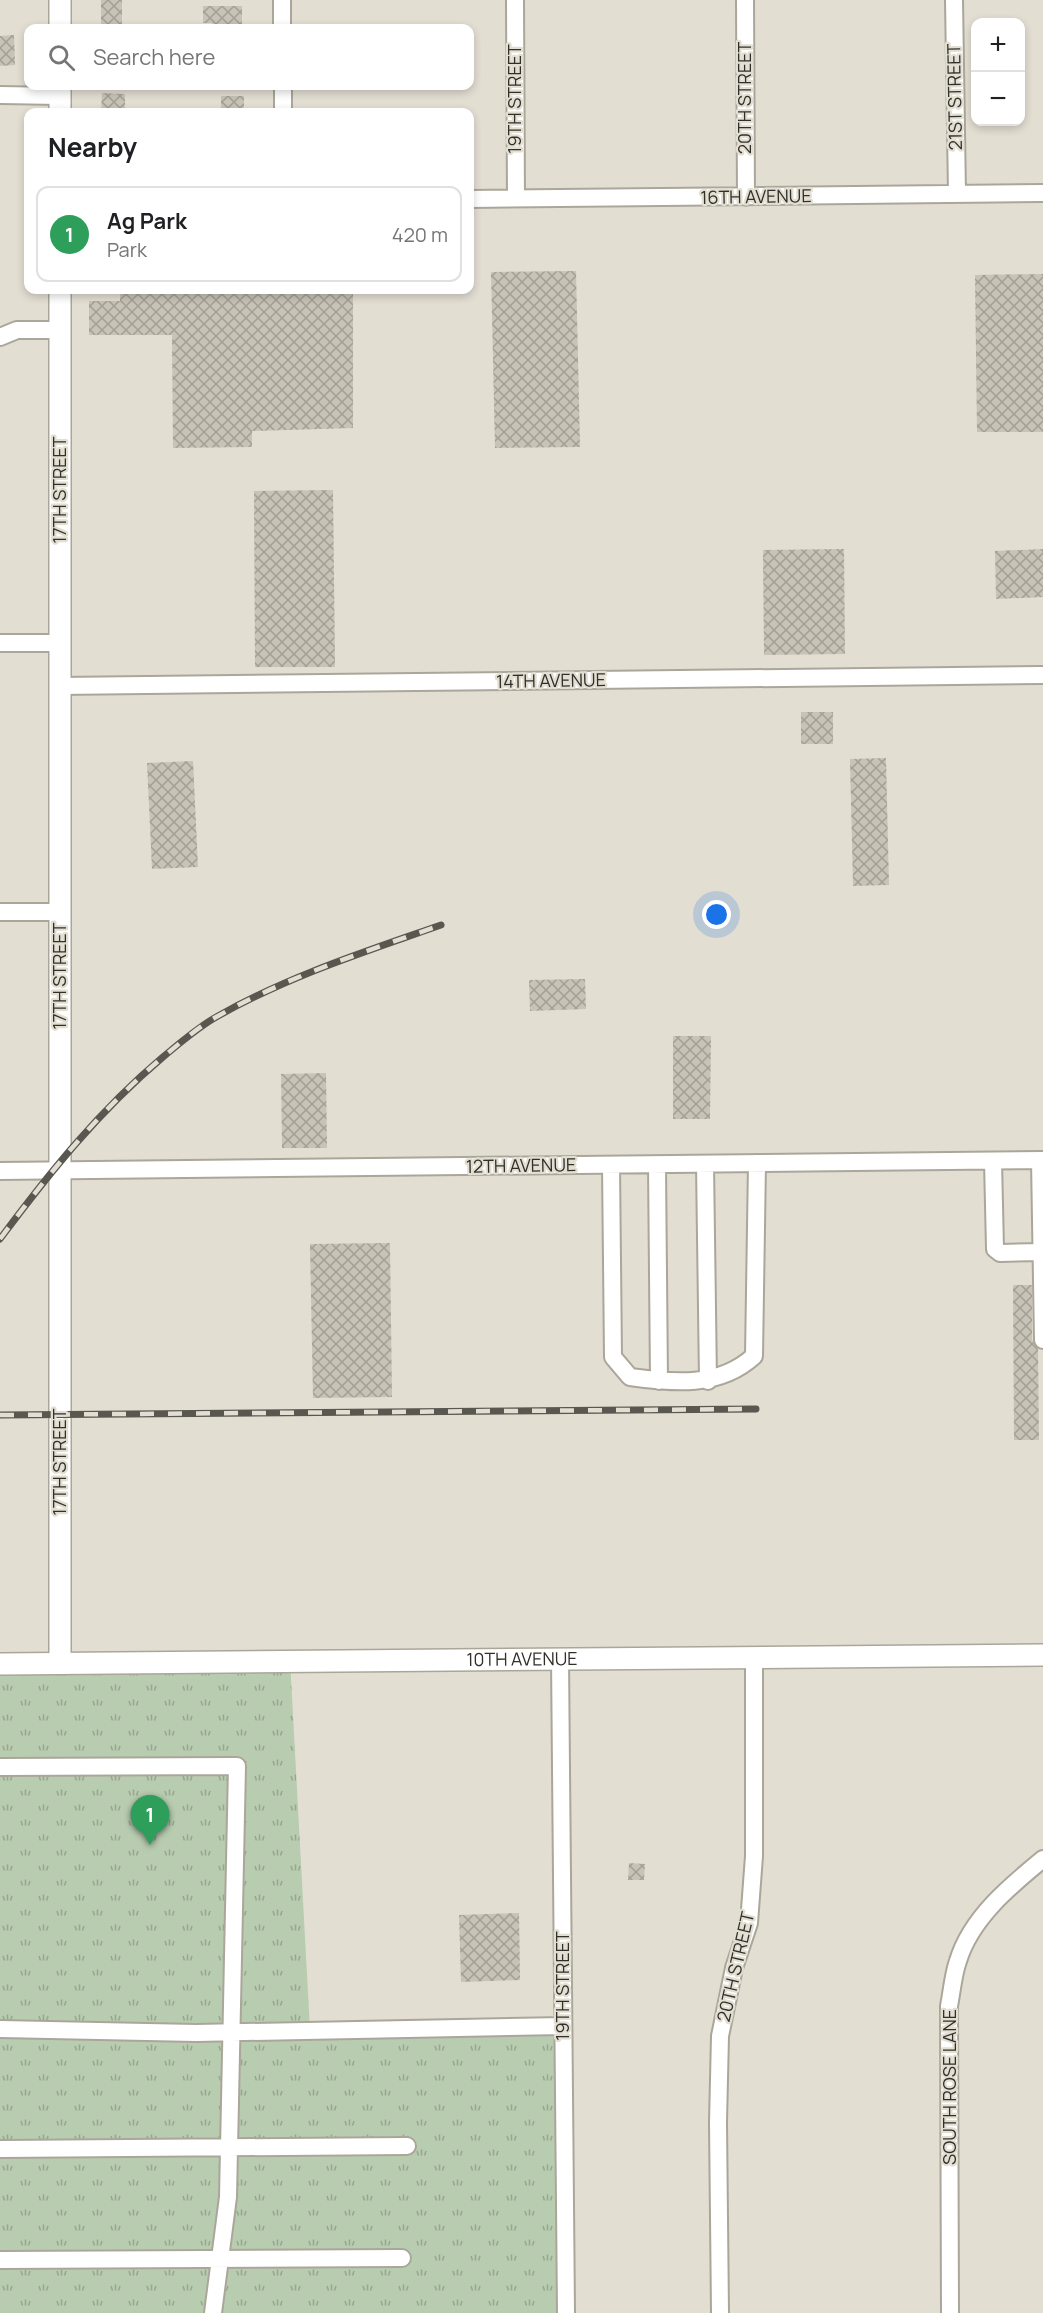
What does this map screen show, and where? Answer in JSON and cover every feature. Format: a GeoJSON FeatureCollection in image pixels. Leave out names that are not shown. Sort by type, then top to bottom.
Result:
{"type":"FeatureCollection","features":[{"type":"Feature","properties":{"kind":"main road"},"geometry":{"type":"LineString","coordinates":[[60,0],[60,24]]}},
{"type":"Feature","properties":{"kind":"main road","name":"17TH STREET"},"geometry":{"type":"LineString","coordinates":[[60,294],[60,1662]]}},
{"type":"Feature","properties":{"kind":"main road","name":"10TH AVENUE"},"geometry":{"type":"LineString","coordinates":[[0,1664],[1043,1655]]}},
{"type":"Feature","properties":{"kind":"street"},"geometry":{"type":"LineString","coordinates":[[282,0],[282,24]]}},
{"type":"Feature","properties":{"kind":"street","name":"19TH STREET"},"geometry":{"type":"LineString","coordinates":[[515,0],[516,198]]}},
{"type":"Feature","properties":{"kind":"street","name":"20TH STREET"},"geometry":{"type":"LineString","coordinates":[[745,0],[746,197]]}},
{"type":"Feature","properties":{"kind":"street","name":"21ST STREET"},"geometry":{"type":"LineString","coordinates":[[954,0],[957,194]]}},
{"type":"Feature","properties":{"kind":"street"},"geometry":{"type":"LineString","coordinates":[[283,90],[283,108]]}},
{"type":"Feature","properties":{"kind":"street"},"geometry":{"type":"LineString","coordinates":[[0,95],[60,98]]}},
{"type":"Feature","properties":{"kind":"street","name":"16TH AVENUE"},"geometry":{"type":"LineString","coordinates":[[474,199],[1043,193]]}},
{"type":"Feature","properties":{"kind":"street"},"geometry":{"type":"LineString","coordinates":[[0,337],[17,330],[60,330]]}},
{"type":"Feature","properties":{"kind":"street"},"geometry":{"type":"LineString","coordinates":[[0,643],[60,643]]}},
{"type":"Feature","properties":{"kind":"street","name":"14TH AVENUE"},"geometry":{"type":"LineString","coordinates":[[60,686],[1043,675]]}},
{"type":"Feature","properties":{"kind":"street"},"geometry":{"type":"LineString","coordinates":[[0,912],[60,912]]}},
{"type":"Feature","properties":{"kind":"street"},"geometry":{"type":"LineString","coordinates":[[1042,1160],[1043,1340]]}},
{"type":"Feature","properties":{"kind":"street","name":"12TH AVENUE"},"geometry":{"type":"LineString","coordinates":[[0,1172],[1042,1160]]}},
{"type":"Feature","properties":{"kind":"street"},"geometry":{"type":"LineString","coordinates":[[993,1161],[995,1249],[1000,1253],[1041,1251]]}},
{"type":"Feature","properties":{"kind":"street"},"geometry":{"type":"LineString","coordinates":[[610,1165],[613,1357],[630,1377],[659,1381],[708,1381],[743,1366],[754,1356],[757,1163]]}},
{"type":"Feature","properties":{"kind":"street"},"geometry":{"type":"LineString","coordinates":[[705,1164],[708,1381]]}},
{"type":"Feature","properties":{"kind":"street"},"geometry":{"type":"LineString","coordinates":[[657,1165],[659,1381]]}},
{"type":"Feature","properties":{"kind":"street","name":"20TH STREET"},"geometry":{"type":"LineString","coordinates":[[720,2313],[718,2122],[720,2036],[734,1968],[749,1923],[754,1856],[754,1656]]}},
{"type":"Feature","properties":{"kind":"street","name":"19TH STREET"},"geometry":{"type":"LineString","coordinates":[[560,1658],[566,2313]]}},
{"type":"Feature","properties":{"kind":"street"},"geometry":{"type":"LineString","coordinates":[[0,1767],[237,1766],[228,2197],[213,2313]]}},
{"type":"Feature","properties":{"kind":"street","name":"SOUTH ROSE LANE"},"geometry":{"type":"LineString","coordinates":[[950,2313],[949,2006],[958,1960],[974,1926],[1004,1893],[1043,1859]]}},
{"type":"Feature","properties":{"kind":"street"},"geometry":{"type":"LineString","coordinates":[[0,2029],[231,2032],[563,2026]]}},
{"type":"Feature","properties":{"kind":"street"},"geometry":{"type":"LineString","coordinates":[[0,2149],[407,2146]]}},
{"type":"Feature","properties":{"kind":"street"},"geometry":{"type":"LineString","coordinates":[[0,2260],[402,2258]]}},
{"type":"Feature","properties":{"kind":"green space"},"geometry":{"type":"Polygon","coordinates":[[[290,1660],[310,2030],[563,2026],[566,2313],[0,2313],[0,1664],[290,1660]]]}},
{"type":"Feature","properties":{"kind":"building"},"geometry":{"type":"Polygon","coordinates":[[[101,0],[122,0],[122,24],[101,24],[101,0]]]}},
{"type":"Feature","properties":{"kind":"building"},"geometry":{"type":"Polygon","coordinates":[[[203,6],[242,6],[242,24],[203,23],[203,6]]]}},
{"type":"Feature","properties":{"kind":"building"},"geometry":{"type":"Polygon","coordinates":[[[14,35],[15,65],[0,66],[0,36],[14,35]]]}},
{"type":"Feature","properties":{"kind":"building"},"geometry":{"type":"Polygon","coordinates":[[[102,93],[125,94],[125,108],[101,108],[102,93]]]}},
{"type":"Feature","properties":{"kind":"building"},"geometry":{"type":"Polygon","coordinates":[[[221,96],[244,96],[244,108],[221,108],[221,96]]]}},
{"type":"Feature","properties":{"kind":"building"},"geometry":{"type":"Polygon","coordinates":[[[576,271],[580,447],[495,448],[491,272],[576,271]]]}},
{"type":"Feature","properties":{"kind":"building"},"geometry":{"type":"Polygon","coordinates":[[[1043,274],[1043,432],[977,432],[975,275],[1043,274]]]}},
{"type":"Feature","properties":{"kind":"building"},"geometry":{"type":"Polygon","coordinates":[[[120,294],[353,294],[353,428],[252,431],[252,447],[173,448],[172,335],[89,335],[89,301],[120,301],[120,294]]]}},
{"type":"Feature","properties":{"kind":"building"},"geometry":{"type":"Polygon","coordinates":[[[333,490],[335,667],[255,667],[254,491],[333,490]]]}},
{"type":"Feature","properties":{"kind":"building"},"geometry":{"type":"Polygon","coordinates":[[[844,549],[845,654],[764,655],[763,550],[844,549]]]}},
{"type":"Feature","properties":{"kind":"building"},"geometry":{"type":"Polygon","coordinates":[[[1043,549],[1043,597],[996,599],[995,551],[1043,549]]]}},
{"type":"Feature","properties":{"kind":"building"},"geometry":{"type":"Polygon","coordinates":[[[801,712],[833,712],[833,744],[801,744],[801,712]]]}},
{"type":"Feature","properties":{"kind":"building"},"geometry":{"type":"Polygon","coordinates":[[[886,758],[889,885],[853,886],[850,759],[886,758]]]}},
{"type":"Feature","properties":{"kind":"building"},"geometry":{"type":"Polygon","coordinates":[[[193,761],[198,867],[152,869],[147,763],[193,761]]]}},
{"type":"Feature","properties":{"kind":"building"},"geometry":{"type":"Polygon","coordinates":[[[585,979],[586,1009],[530,1011],[529,980],[585,979]]]}},
{"type":"Feature","properties":{"kind":"building"},"geometry":{"type":"Polygon","coordinates":[[[673,1036],[711,1036],[710,1119],[673,1119],[673,1036]]]}},
{"type":"Feature","properties":{"kind":"building"},"geometry":{"type":"Polygon","coordinates":[[[326,1073],[327,1148],[282,1148],[281,1074],[326,1073]]]}},
{"type":"Feature","properties":{"kind":"building"},"geometry":{"type":"Polygon","coordinates":[[[390,1243],[392,1397],[313,1398],[310,1244],[390,1243]]]}},
{"type":"Feature","properties":{"kind":"building"},"geometry":{"type":"Polygon","coordinates":[[[1013,1285],[1032,1285],[1032,1340],[1038,1349],[1039,1440],[1014,1440],[1013,1285]]]}},
{"type":"Feature","properties":{"kind":"building"},"geometry":{"type":"Polygon","coordinates":[[[629,1863],[645,1864],[644,1880],[628,1880],[629,1863]]]}},
{"type":"Feature","properties":{"kind":"building"},"geometry":{"type":"Polygon","coordinates":[[[519,1913],[520,1980],[461,1982],[459,1915],[519,1913]]]}},
{"type":"Feature","properties":{"kind":"railway"},"geometry":{"type":"LineString","coordinates":[[0,1239],[57,1166],[96,1121],[140,1078],[203,1025],[299,977],[441,925]]}},
{"type":"Feature","properties":{"kind":"railway"},"geometry":{"type":"LineString","coordinates":[[0,1415],[756,1409]]}},
{"type":"Feature","properties":{"kind":"place","name":"Ag Park"},"geometry":{"type":"Point","coordinates":[150,1845]}}]}
